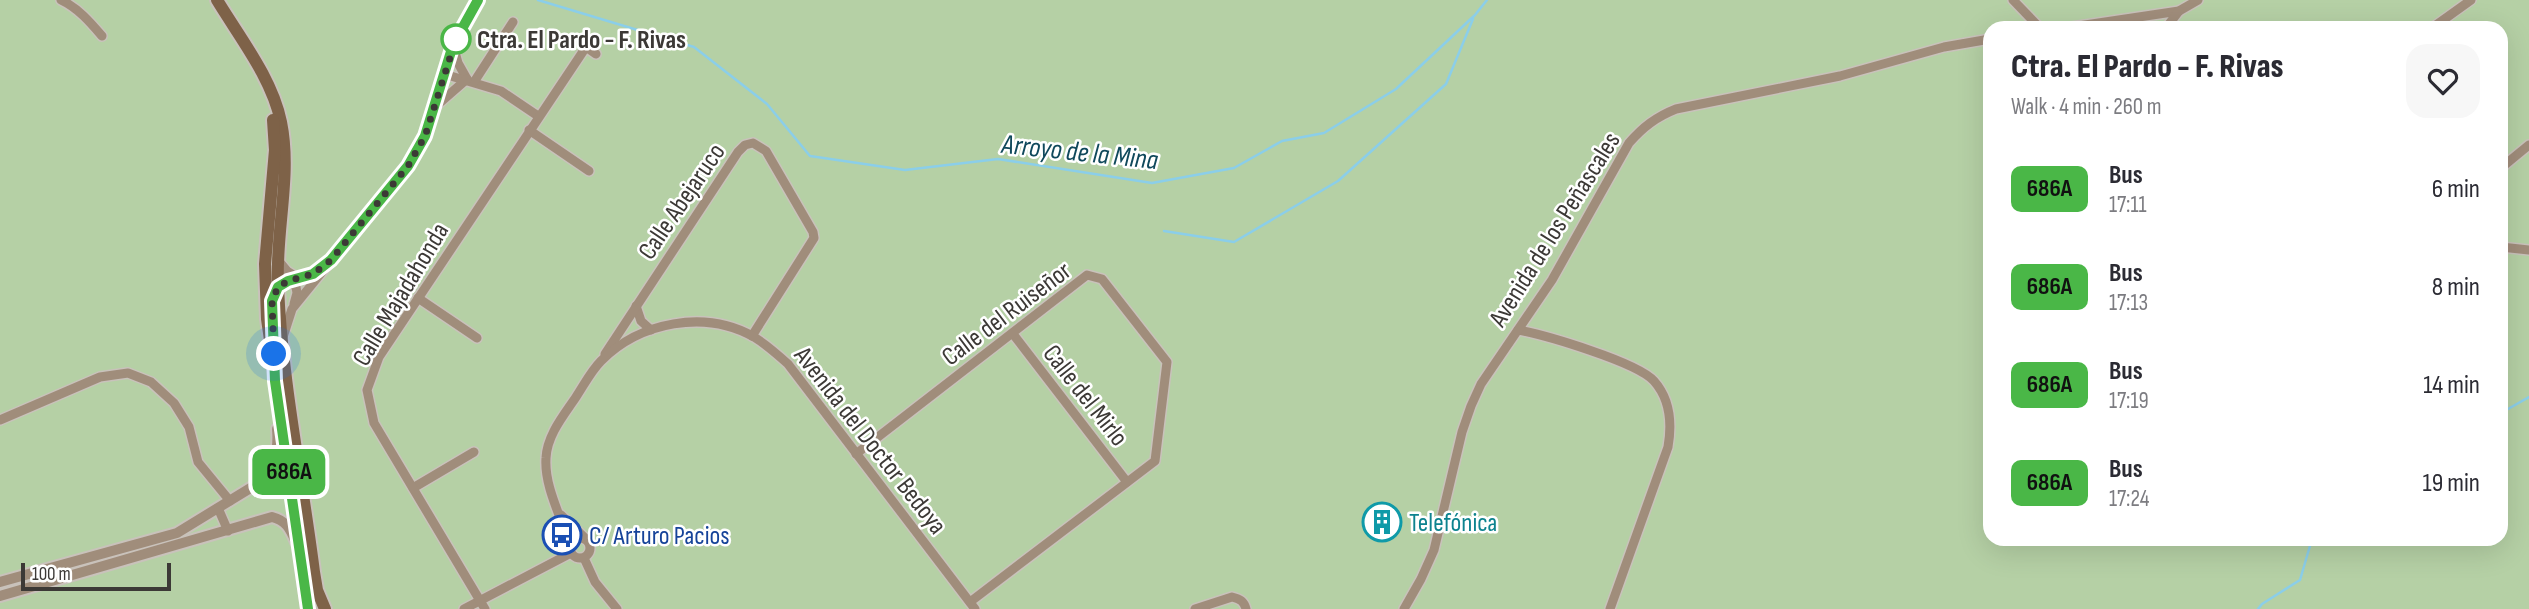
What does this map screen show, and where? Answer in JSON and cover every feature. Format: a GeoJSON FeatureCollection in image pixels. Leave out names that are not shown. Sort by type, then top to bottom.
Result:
{"type":"FeatureCollection","features":[{"type":"Feature","properties":{"kind":"main road"},"geometry":{"type":"LineString","coordinates":[[217,0],[264,78],[275,100],[281,121],[285,151],[278,259],[283,284],[282,339],[314,572],[317,590],[325,609]]}},
{"type":"Feature","properties":{"kind":"main road"},"geometry":{"type":"LineString","coordinates":[[264,78],[274,121],[275,150],[265,264],[267,318],[308,609]]}},
{"type":"Feature","properties":{"kind":"street"},"geometry":{"type":"LineString","coordinates":[[61,0],[70,4],[102,36]]}},
{"type":"Feature","properties":{"kind":"street"},"geometry":{"type":"LineString","coordinates":[[292,309],[408,166],[425,136],[453,45],[478,0]]}},
{"type":"Feature","properties":{"kind":"street"},"geometry":{"type":"LineString","coordinates":[[2013,0],[2033,21]]}},
{"type":"Feature","properties":{"kind":"street"},"geometry":{"type":"LineString","coordinates":[[2171,21],[2179,11],[2198,0]]}},
{"type":"Feature","properties":{"kind":"street"},"geometry":{"type":"LineString","coordinates":[[2442,21],[2471,0]]}},
{"type":"Feature","properties":{"kind":"street"},"geometry":{"type":"LineString","coordinates":[[2113,21],[2179,11]]}},
{"type":"Feature","properties":{"kind":"street"},"geometry":{"type":"LineString","coordinates":[[436,106],[470,80],[513,22]]}},
{"type":"Feature","properties":{"kind":"street","name":"Avenida de los Peñascales"},"geometry":{"type":"LineString","coordinates":[[1404,609],[1434,550],[1462,432],[1481,384],[1552,280],[1629,143],[1643,128],[1657,117],[1676,109],[1840,76],[1944,47],[1983,41]]}},
{"type":"Feature","properties":{"kind":"street"},"geometry":{"type":"LineString","coordinates":[[453,45],[458,63],[470,80]]}},
{"type":"Feature","properties":{"kind":"street","name":"Calle Majadahonda"},"geometry":{"type":"LineString","coordinates":[[482,605],[374,423],[367,390],[379,357],[538,116],[586,47],[596,54]]}},
{"type":"Feature","properties":{"kind":"street"},"geometry":{"type":"LineString","coordinates":[[444,74],[500,91],[538,116]]}},
{"type":"Feature","properties":{"kind":"street"},"geometry":{"type":"LineString","coordinates":[[529,130],[589,171]]}},
{"type":"Feature","properties":{"kind":"street","name":"Calle Abejaruco"},"geometry":{"type":"LineString","coordinates":[[600,362],[738,152],[745,145],[753,143],[766,151],[814,238],[752,336]]}},
{"type":"Feature","properties":{"kind":"street"},"geometry":{"type":"LineString","coordinates":[[2508,162],[2529,145]]}},
{"type":"Feature","properties":{"kind":"street"},"geometry":{"type":"LineString","coordinates":[[2508,248],[2529,250]]}},
{"type":"Feature","properties":{"kind":"street"},"geometry":{"type":"LineString","coordinates":[[278,259],[287,271],[298,278]]}},
{"type":"Feature","properties":{"kind":"street"},"geometry":{"type":"LineString","coordinates":[[257,484],[274,463],[278,450],[272,301],[283,284],[313,274],[331,260]]}},
{"type":"Feature","properties":{"kind":"street","name":"Calle del Ruiseñor"},"geometry":{"type":"LineString","coordinates":[[856,454],[1087,275],[1102,279],[1167,362],[1155,461],[973,606]]}},
{"type":"Feature","properties":{"kind":"street"},"geometry":{"type":"LineString","coordinates":[[282,339],[298,293],[296,287],[283,284]]}},
{"type":"Feature","properties":{"kind":"street"},"geometry":{"type":"LineString","coordinates":[[418,298],[477,338]]}},
{"type":"Feature","properties":{"kind":"street"},"geometry":{"type":"LineString","coordinates":[[636,306],[641,321],[651,330]]}},
{"type":"Feature","properties":{"kind":"street","name":"Avenida del Doctor Bedoya"},"geometry":{"type":"LineString","coordinates":[[571,549],[548,483],[546,458],[550,438],[600,362],[624,343],[651,330],[683,323],[709,322],[752,336],[788,364],[973,606]]}},
{"type":"Feature","properties":{"kind":"street"},"geometry":{"type":"LineString","coordinates":[[1518,330],[1592,352],[1642,371],[1661,391],[1670,417],[1668,447],[1609,609]]}},
{"type":"Feature","properties":{"kind":"street","name":"Calle del Mirlo"},"geometry":{"type":"LineString","coordinates":[[1013,334],[1127,482]]}},
{"type":"Feature","properties":{"kind":"street"},"geometry":{"type":"LineString","coordinates":[[0,420],[100,377],[128,373],[151,382],[174,402],[189,427],[198,462],[230,501]]}},
{"type":"Feature","properties":{"kind":"street"},"geometry":{"type":"LineString","coordinates":[[413,488],[474,452]]}},
{"type":"Feature","properties":{"kind":"street"},"geometry":{"type":"LineString","coordinates":[[0,582],[177,533],[257,484],[271,480],[282,482],[300,499],[314,572]]}},
{"type":"Feature","properties":{"kind":"street"},"geometry":{"type":"LineString","coordinates":[[218,508],[228,531]]}},
{"type":"Feature","properties":{"kind":"street","name":"Avenida del Doctor Bedoya"},"geometry":{"type":"LineString","coordinates":[[560,514],[586,539]]}},
{"type":"Feature","properties":{"kind":"street"},"geometry":{"type":"LineString","coordinates":[[0,596],[272,517],[289,526],[298,548]]}},
{"type":"Feature","properties":{"kind":"street"},"geometry":{"type":"LineString","coordinates":[[464,609],[482,605],[571,549],[575,539],[586,539],[591,549],[583,558],[576,558],[571,549]]}},
{"type":"Feature","properties":{"kind":"street"},"geometry":{"type":"LineString","coordinates":[[583,558],[595,582],[617,609]]}},
{"type":"Feature","properties":{"kind":"street"},"geometry":{"type":"LineString","coordinates":[[1195,609],[1232,597],[1239,598],[1246,609]]}},
{"type":"Feature","properties":{"kind":"green space"},"geometry":{"type":"Polygon","coordinates":[[[0,0],[2529,0],[2529,609],[0,609],[0,0]]]}},
{"type":"Feature","properties":{"kind":"waterway","name":"Arroyo de la Mina"},"geometry":{"type":"LineString","coordinates":[[538,0],[694,47],[767,104],[810,156],[905,170],[998,159],[1152,183],[1234,168],[1282,141],[1324,133],[1396,89],[1475,15],[1487,0]]}},
{"type":"Feature","properties":{"kind":"waterway"},"geometry":{"type":"LineString","coordinates":[[1164,231],[1234,242],[1338,181],[1446,84],[1473,19]]}},
{"type":"Feature","properties":{"kind":"waterway"},"geometry":{"type":"LineString","coordinates":[[2508,409],[2529,397]]}},
{"type":"Feature","properties":{"kind":"waterway"},"geometry":{"type":"LineString","coordinates":[[2258,609],[2300,580],[2310,546]]}},
{"type":"Feature","properties":{"kind":"bus line","name":"686A"},"geometry":{"type":"LineString","coordinates":[[308,609],[275,381],[272,301],[278,287],[288,281],[313,274],[331,260],[408,166],[425,136],[453,45],[478,0]]}},
{"type":"Feature","properties":{"kind":"place","name":"Ctra. El Pardo - F. Rivas"},"geometry":{"type":"Point","coordinates":[456,39]}},
{"type":"Feature","properties":{"kind":"place","name":"Telefónica"},"geometry":{"type":"Point","coordinates":[1382,522]}},
{"type":"Feature","properties":{"kind":"place","name":"C/ Arturo Pacios"},"geometry":{"type":"Point","coordinates":[562,535]}},
{"type":"Feature","properties":{"kind":"route"},"geometry":{"type":"LineString","coordinates":[[274,354],[272,301],[278,287],[288,281],[313,274],[331,260],[408,166],[425,136],[456,39]]}}]}
